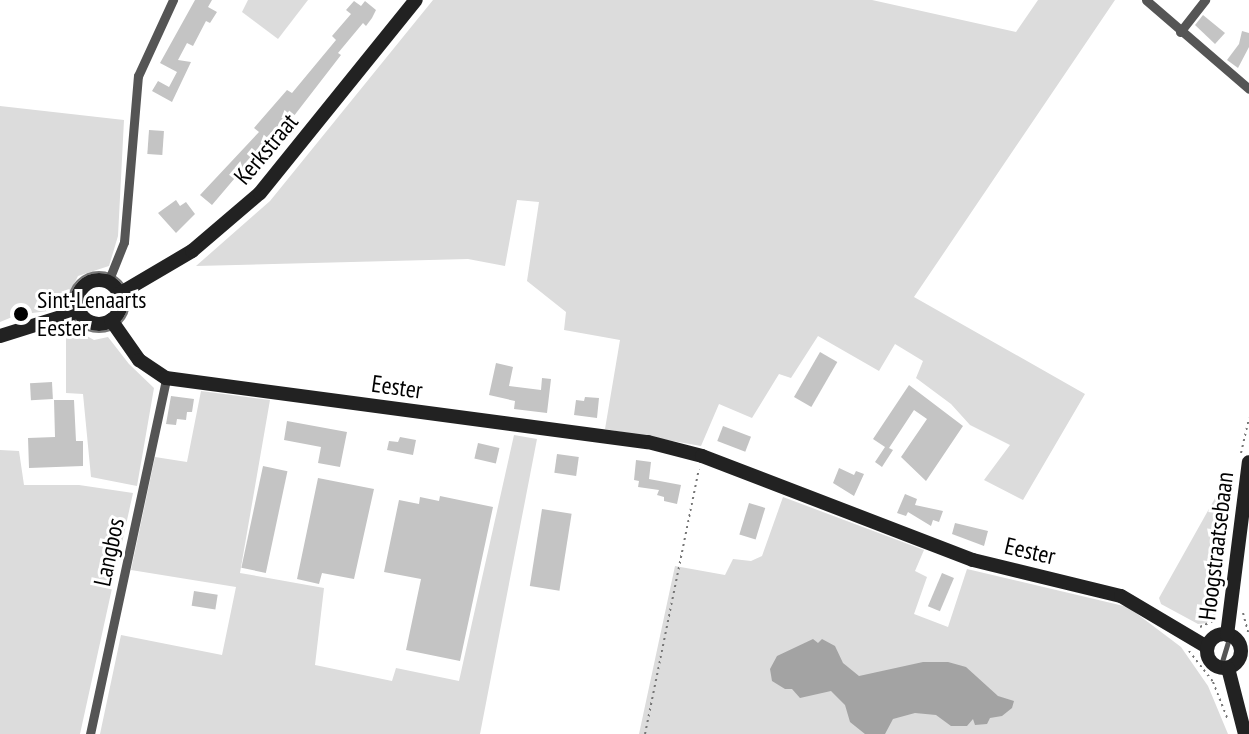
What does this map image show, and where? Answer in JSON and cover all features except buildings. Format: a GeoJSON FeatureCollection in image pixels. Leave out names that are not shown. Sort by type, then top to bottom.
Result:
{"type":"FeatureCollection","features":[{"type":"Feature","properties":{"kind":"main road","name":"Kerkstraat"},"geometry":{"type":"LineString","coordinates":[[119,294],[192,251],[260,193],[416,0]]}},
{"type":"Feature","properties":{"kind":"main road"},"geometry":{"type":"LineString","coordinates":[[96,281],[108,282],[119,294],[119,311],[111,320],[93,323],[80,311],[78,295],[85,285],[96,281]]}},
{"type":"Feature","properties":{"kind":"main road"},"geometry":{"type":"LineString","coordinates":[[0,336],[80,311]]}},
{"type":"Feature","properties":{"kind":"main road"},"geometry":{"type":"LineString","coordinates":[[111,320],[139,360],[166,378]]}},
{"type":"Feature","properties":{"kind":"main road","name":"Eester"},"geometry":{"type":"LineString","coordinates":[[166,378],[648,442],[702,456],[973,560],[1121,596],[1196,634],[1207,647]]}},
{"type":"Feature","properties":{"kind":"main road","name":"Hoogstraatsebaan"},"geometry":{"type":"LineString","coordinates":[[1229,635],[1249,462]]}},
{"type":"Feature","properties":{"kind":"main road"},"geometry":{"type":"LineString","coordinates":[[1224,668],[1245,655],[1229,635],[1212,638],[1207,647],[1208,659],[1224,668],[1245,734]]}},
{"type":"Feature","properties":{"kind":"street"},"geometry":{"type":"LineString","coordinates":[[108,282],[124,242],[138,76],[173,0]]}},
{"type":"Feature","properties":{"kind":"street"},"geometry":{"type":"LineString","coordinates":[[1146,0],[1249,89]]}},
{"type":"Feature","properties":{"kind":"street"},"geometry":{"type":"LineString","coordinates":[[1180,32],[1205,0]]}},
{"type":"Feature","properties":{"kind":"street","name":"Langbos"},"geometry":{"type":"LineString","coordinates":[[90,734],[166,378]]}},
{"type":"Feature","properties":{"kind":"lane"},"geometry":{"type":"LineString","coordinates":[[1224,668],[1229,635]]}},
{"type":"Feature","properties":{"kind":"path"},"geometry":{"type":"LineString","coordinates":[[645,734],[702,456]]}},
{"type":"Feature","properties":{"kind":"path"},"geometry":{"type":"LineString","coordinates":[[1215,615],[1209,626],[1196,634],[1189,655],[1213,682],[1230,725]]}},
{"type":"Feature","properties":{"kind":"path"},"geometry":{"type":"LineString","coordinates":[[1243,620],[1249,635]]}},
{"type":"Feature","properties":{"kind":"shaded area"},"geometry":{"type":"Polygon","coordinates":[[[248,0],[308,0],[278,39],[242,12],[248,0]]]}},
{"type":"Feature","properties":{"kind":"shaded area"},"geometry":{"type":"Polygon","coordinates":[[[433,0],[872,0],[1016,32],[1038,0],[1115,0],[914,297],[1085,394],[1023,500],[984,480],[1010,445],[970,425],[951,404],[916,378],[923,361],[895,344],[879,371],[818,336],[791,378],[779,374],[752,418],[719,404],[701,446],[605,429],[620,340],[564,330],[566,312],[527,281],[539,202],[517,200],[505,266],[468,259],[196,266],[270,201],[433,0]]]}},
{"type":"Feature","properties":{"kind":"shaded area"},"geometry":{"type":"Polygon","coordinates":[[[0,106],[124,120],[118,236],[109,266],[78,276],[64,304],[48,311],[17,315],[0,322],[0,106]]]}},
{"type":"Feature","properties":{"kind":"shaded area"},"geometry":{"type":"Polygon","coordinates":[[[78,331],[94,340],[108,337],[129,364],[154,388],[137,486],[91,477],[83,394],[66,393],[66,335],[78,331]]]}},
{"type":"Feature","properties":{"kind":"shaded area"},"geometry":{"type":"Polygon","coordinates":[[[201,391],[270,400],[240,573],[324,588],[315,665],[392,681],[396,668],[459,681],[514,435],[537,439],[480,734],[100,734],[121,635],[222,655],[236,587],[131,570],[155,457],[187,462],[201,391]]]}},
{"type":"Feature","properties":{"kind":"shaded area"},"geometry":{"type":"Polygon","coordinates":[[[0,450],[19,451],[24,485],[79,485],[133,493],[80,734],[0,734],[0,450]]]}},
{"type":"Feature","properties":{"kind":"shaded area"},"geometry":{"type":"Polygon","coordinates":[[[1228,475],[1234,480],[1226,532],[1218,556],[1220,576],[1214,608],[1207,623],[1198,624],[1161,604],[1159,598],[1228,475]]]}},
{"type":"Feature","properties":{"kind":"shaded area"},"geometry":{"type":"Polygon","coordinates":[[[783,497],[924,550],[915,571],[927,577],[914,614],[948,627],[967,569],[1128,607],[1181,647],[1208,686],[1228,734],[639,734],[675,566],[725,575],[733,559],[751,561],[762,556],[783,497]]]}},
{"type":"Feature","properties":{"kind":"shaded area"},"geometry":{"type":"Polygon","coordinates":[[[813,639],[818,643],[822,639],[835,646],[843,663],[859,676],[923,662],[948,662],[966,667],[998,696],[1014,701],[1012,708],[1002,716],[990,718],[987,724],[975,725],[973,719],[967,726],[951,726],[936,715],[915,713],[893,719],[885,734],[865,734],[850,722],[845,705],[831,691],[800,698],[792,689],[785,689],[772,681],[770,669],[777,656],[813,639]]]}},
{"type":"Feature","properties":{"kind":"place","name":"Sint-Lenaarts Eester"},"geometry":{"type":"Point","coordinates":[21,314]}}]}
